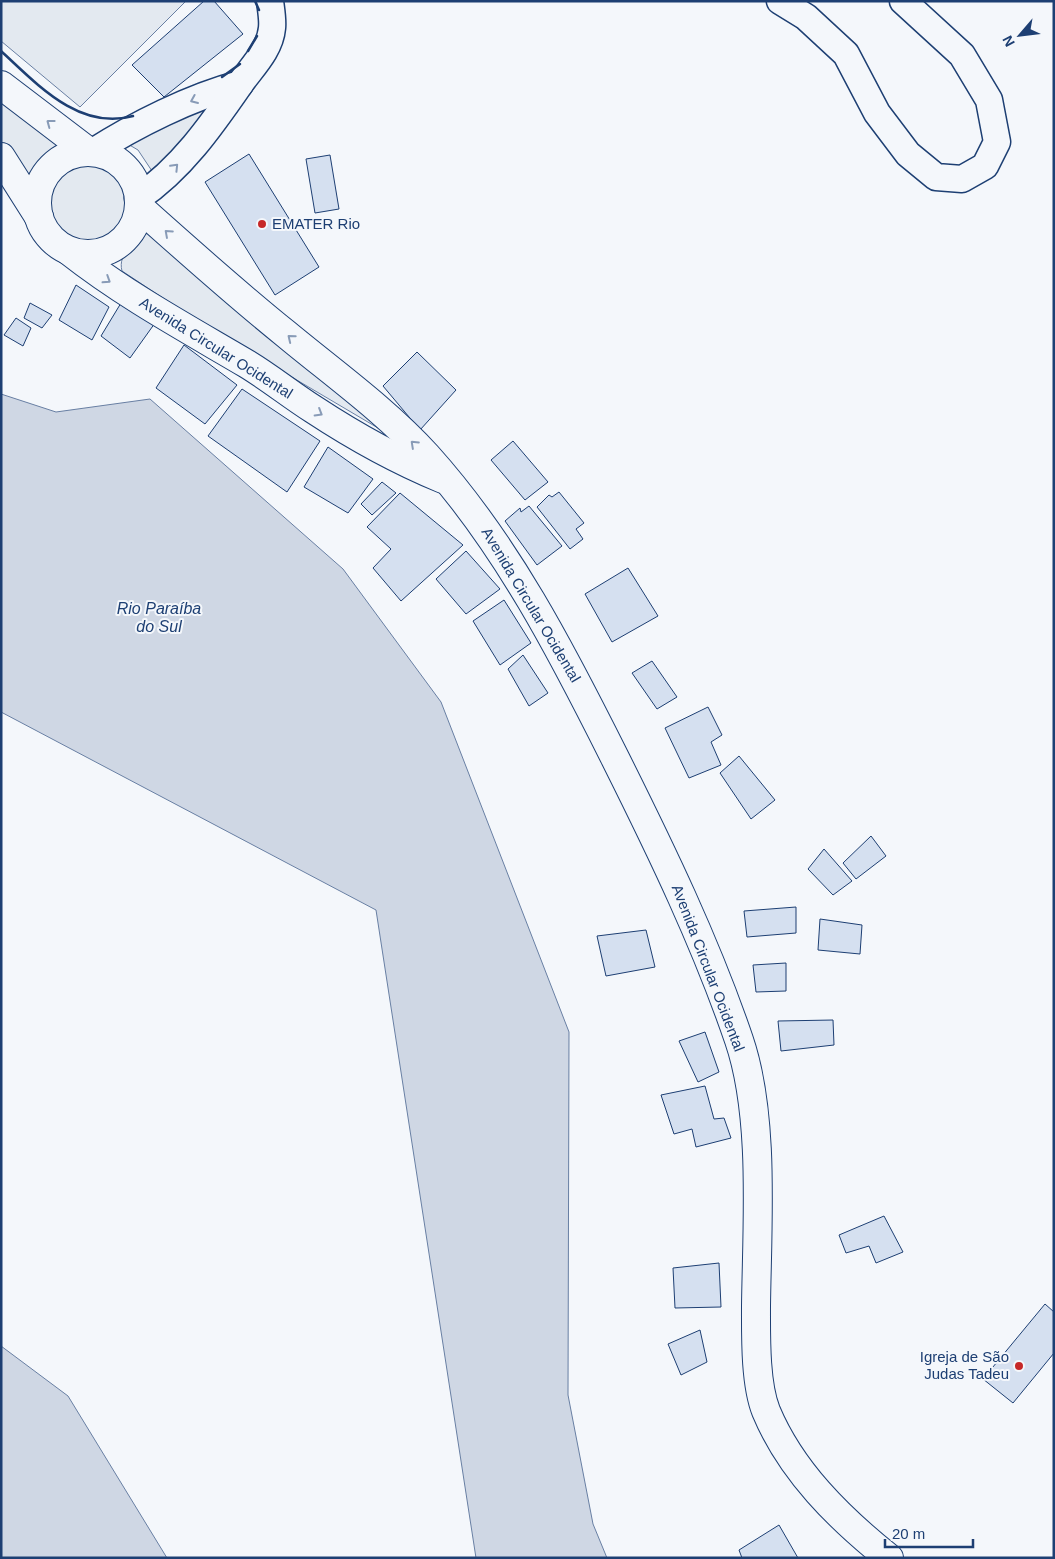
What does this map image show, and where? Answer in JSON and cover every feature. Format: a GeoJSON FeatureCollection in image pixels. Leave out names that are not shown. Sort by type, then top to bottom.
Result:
{"type":"FeatureCollection","features":[{"type":"Feature","properties":{"kind":"street"},"geometry":{"type":"LineString","coordinates":[[138,202],[157,186],[194,147],[265,49],[272,28],[270,1]]}},
{"type":"Feature","properties":{"kind":"street"},"geometry":{"type":"LineString","coordinates":[[780,1],[806,17],[846,54],[877,113],[908,154],[936,177],[962,179],[985,166],[996,142],[989,100],[962,55],[903,1]]}},
{"type":"Feature","properties":{"kind":"street"},"geometry":{"type":"LineString","coordinates":[[39,217],[36,204],[38,190],[44,177],[63,158],[91,152],[183,105],[223,88],[240,84]]}},
{"type":"Feature","properties":{"kind":"street"},"geometry":{"type":"LineString","coordinates":[[1,85],[91,152],[110,157],[124,168],[131,176],[138,202],[130,232],[121,242],[109,250],[96,254],[69,250],[56,243],[45,231],[39,217],[1,157]]}},
{"type":"Feature","properties":{"kind":"street","name":"Avenida Circular Ocidental"},"geometry":{"type":"LineString","coordinates":[[138,202],[214,276],[374,406],[425,454],[479,519],[518,577],[582,691],[696,928],[741,1044],[755,1116],[756,1350],[764,1407],[791,1460],[849,1526],[890,1558]]}},
{"type":"Feature","properties":{"kind":"street","name":"Avenida Circular Ocidental"},"geometry":{"type":"LineString","coordinates":[[69,250],[108,281],[248,365],[314,410],[404,463],[447,480]]}},
{"type":"Feature","properties":{"kind":"shaded area"},"geometry":{"type":"Polygon","coordinates":[[[1,1],[186,1],[80,107],[1,41],[1,1]]]}},
{"type":"Feature","properties":{"kind":"shaded area"},"geometry":{"type":"Polygon","coordinates":[[[222,95],[154,174],[138,150],[121,140],[222,95]]]}},
{"type":"Feature","properties":{"kind":"shaded area"},"geometry":{"type":"Polygon","coordinates":[[[1,98],[61,148],[42,166],[24,179],[1,144],[1,98]]]}},
{"type":"Feature","properties":{"kind":"shaded area"},"geometry":{"type":"Polygon","coordinates":[[[89,165],[105,168],[118,177],[127,190],[130,206],[127,222],[118,235],[105,244],[89,247],[73,244],[60,235],[51,222],[48,206],[51,190],[60,177],[73,168],[89,165]]]}},
{"type":"Feature","properties":{"kind":"shaded area"},"geometry":{"type":"Polygon","coordinates":[[[151,231],[400,441],[207,327],[122,271],[122,258],[129,247],[151,231]]]}},
{"type":"Feature","properties":{"kind":"water","name":"Rio Paraíba do Sul"},"geometry":{"type":"Polygon","coordinates":[[[1,394],[56,412],[150,399],[343,569],[441,702],[569,1032],[568,1395],[593,1524],[607,1558],[476,1558],[376,910],[1,712],[1,394]]]}},
{"type":"Feature","properties":{"kind":"water"},"geometry":{"type":"Polygon","coordinates":[[[1,1346],[68,1396],[167,1558],[1,1558],[1,1346]]]}},
{"type":"Feature","properties":{"kind":"building"},"geometry":{"type":"Polygon","coordinates":[[[204,1],[214,1],[243,34],[164,97],[132,65],[204,1]]]}},
{"type":"Feature","properties":{"kind":"building","name":"EMATER Rio"},"geometry":{"type":"Polygon","coordinates":[[[249,154],[319,267],[275,295],[205,182],[249,154]]]}},
{"type":"Feature","properties":{"kind":"building"},"geometry":{"type":"Polygon","coordinates":[[[330,155],[339,209],[315,213],[306,159],[330,155]]]}},
{"type":"Feature","properties":{"kind":"building"},"geometry":{"type":"Polygon","coordinates":[[[76,285],[109,307],[92,340],[59,320],[76,285]]]}},
{"type":"Feature","properties":{"kind":"building"},"geometry":{"type":"Polygon","coordinates":[[[30,303],[52,315],[42,328],[24,318],[30,303]]]}},
{"type":"Feature","properties":{"kind":"building"},"geometry":{"type":"Polygon","coordinates":[[[121,303],[155,323],[130,358],[101,336],[121,303]]]}},
{"type":"Feature","properties":{"kind":"building"},"geometry":{"type":"Polygon","coordinates":[[[16,318],[31,328],[23,346],[4,335],[16,318]]]}},
{"type":"Feature","properties":{"kind":"building"},"geometry":{"type":"Polygon","coordinates":[[[184,345],[237,385],[205,424],[156,388],[184,345]]]}},
{"type":"Feature","properties":{"kind":"building"},"geometry":{"type":"Polygon","coordinates":[[[417,352],[456,390],[420,430],[383,386],[417,352]]]}},
{"type":"Feature","properties":{"kind":"building"},"geometry":{"type":"Polygon","coordinates":[[[242,389],[320,441],[287,492],[208,436],[242,389]]]}},
{"type":"Feature","properties":{"kind":"building"},"geometry":{"type":"Polygon","coordinates":[[[513,441],[548,482],[525,500],[491,460],[513,441]]]}},
{"type":"Feature","properties":{"kind":"building"},"geometry":{"type":"Polygon","coordinates":[[[328,447],[373,479],[348,513],[304,487],[328,447]]]}},
{"type":"Feature","properties":{"kind":"building"},"geometry":{"type":"Polygon","coordinates":[[[382,482],[396,493],[372,515],[361,504],[382,482]]]}},
{"type":"Feature","properties":{"kind":"building"},"geometry":{"type":"Polygon","coordinates":[[[559,492],[584,523],[576,529],[583,539],[570,549],[537,507],[549,495],[552,497],[559,492]]]}},
{"type":"Feature","properties":{"kind":"building"},"geometry":{"type":"Polygon","coordinates":[[[400,493],[463,545],[401,601],[373,568],[391,549],[367,527],[400,493]]]}},
{"type":"Feature","properties":{"kind":"building"},"geometry":{"type":"Polygon","coordinates":[[[529,506],[562,546],[537,565],[505,521],[520,508],[521,512],[529,506]]]}},
{"type":"Feature","properties":{"kind":"building"},"geometry":{"type":"Polygon","coordinates":[[[466,551],[500,589],[466,614],[436,579],[466,551]]]}},
{"type":"Feature","properties":{"kind":"building"},"geometry":{"type":"Polygon","coordinates":[[[628,568],[658,616],[612,642],[585,594],[628,568]]]}},
{"type":"Feature","properties":{"kind":"building"},"geometry":{"type":"Polygon","coordinates":[[[504,600],[531,643],[500,665],[473,621],[504,600]]]}},
{"type":"Feature","properties":{"kind":"building"},"geometry":{"type":"Polygon","coordinates":[[[523,655],[548,693],[529,706],[508,669],[523,655]]]}},
{"type":"Feature","properties":{"kind":"building"},"geometry":{"type":"Polygon","coordinates":[[[652,661],[677,697],[657,709],[632,673],[652,661]]]}},
{"type":"Feature","properties":{"kind":"building"},"geometry":{"type":"Polygon","coordinates":[[[708,707],[722,735],[711,742],[721,765],[689,778],[665,728],[708,707]]]}},
{"type":"Feature","properties":{"kind":"building"},"geometry":{"type":"Polygon","coordinates":[[[739,756],[775,800],[751,819],[720,773],[739,756]]]}},
{"type":"Feature","properties":{"kind":"building"},"geometry":{"type":"Polygon","coordinates":[[[871,836],[886,856],[856,879],[843,863],[871,836]]]}},
{"type":"Feature","properties":{"kind":"building"},"geometry":{"type":"Polygon","coordinates":[[[824,849],[852,881],[833,895],[808,869],[824,849]]]}},
{"type":"Feature","properties":{"kind":"building"},"geometry":{"type":"Polygon","coordinates":[[[796,907],[796,933],[747,937],[744,911],[796,907]]]}},
{"type":"Feature","properties":{"kind":"building"},"geometry":{"type":"Polygon","coordinates":[[[820,919],[862,925],[860,954],[818,950],[820,919]]]}},
{"type":"Feature","properties":{"kind":"building"},"geometry":{"type":"Polygon","coordinates":[[[646,930],[655,967],[606,976],[597,936],[646,930]]]}},
{"type":"Feature","properties":{"kind":"building"},"geometry":{"type":"Polygon","coordinates":[[[786,963],[786,991],[756,992],[753,965],[786,963]]]}},
{"type":"Feature","properties":{"kind":"building"},"geometry":{"type":"Polygon","coordinates":[[[833,1020],[834,1045],[781,1051],[778,1021],[833,1020]]]}},
{"type":"Feature","properties":{"kind":"building"},"geometry":{"type":"Polygon","coordinates":[[[705,1032],[719,1072],[698,1082],[679,1041],[705,1032]]]}},
{"type":"Feature","properties":{"kind":"building"},"geometry":{"type":"Polygon","coordinates":[[[705,1086],[714,1119],[724,1118],[731,1138],[696,1147],[692,1129],[674,1134],[661,1095],[705,1086]]]}},
{"type":"Feature","properties":{"kind":"building"},"geometry":{"type":"Polygon","coordinates":[[[884,1216],[903,1252],[876,1263],[869,1246],[846,1253],[839,1235],[884,1216]]]}},
{"type":"Feature","properties":{"kind":"building"},"geometry":{"type":"Polygon","coordinates":[[[719,1263],[721,1307],[675,1308],[673,1268],[719,1263]]]}},
{"type":"Feature","properties":{"kind":"building","name":"Igreja de São Judas Tadeu"},"geometry":{"type":"Polygon","coordinates":[[[1045,1304],[1054,1312],[1054,1353],[1013,1403],[983,1379],[1045,1304]]]}},
{"type":"Feature","properties":{"kind":"building"},"geometry":{"type":"Polygon","coordinates":[[[700,1330],[707,1362],[681,1375],[668,1344],[700,1330]]]}},
{"type":"Feature","properties":{"kind":"building"},"geometry":{"type":"Polygon","coordinates":[[[779,1525],[798,1558],[742,1558],[739,1550],[779,1525]]]}},
{"type":"Feature","properties":{"kind":"wall"},"geometry":{"type":"LineString","coordinates":[[255,1],[259,10]]}},
{"type":"Feature","properties":{"kind":"wall"},"geometry":{"type":"LineString","coordinates":[[248,51],[257,36]]}},
{"type":"Feature","properties":{"kind":"wall"},"geometry":{"type":"LineString","coordinates":[[1,51],[44,90],[77,111],[95,117],[113,119],[133,116]]}},
{"type":"Feature","properties":{"kind":"wall"},"geometry":{"type":"LineString","coordinates":[[222,77],[240,64]]}},
{"type":"Feature","properties":{"kind":"place","name":"EMATER Rio"},"geometry":{"type":"Point","coordinates":[262,224]}},
{"type":"Feature","properties":{"kind":"place","name":"Igreja de São Judas Tadeu"},"geometry":{"type":"Point","coordinates":[1019,1366]}}]}
